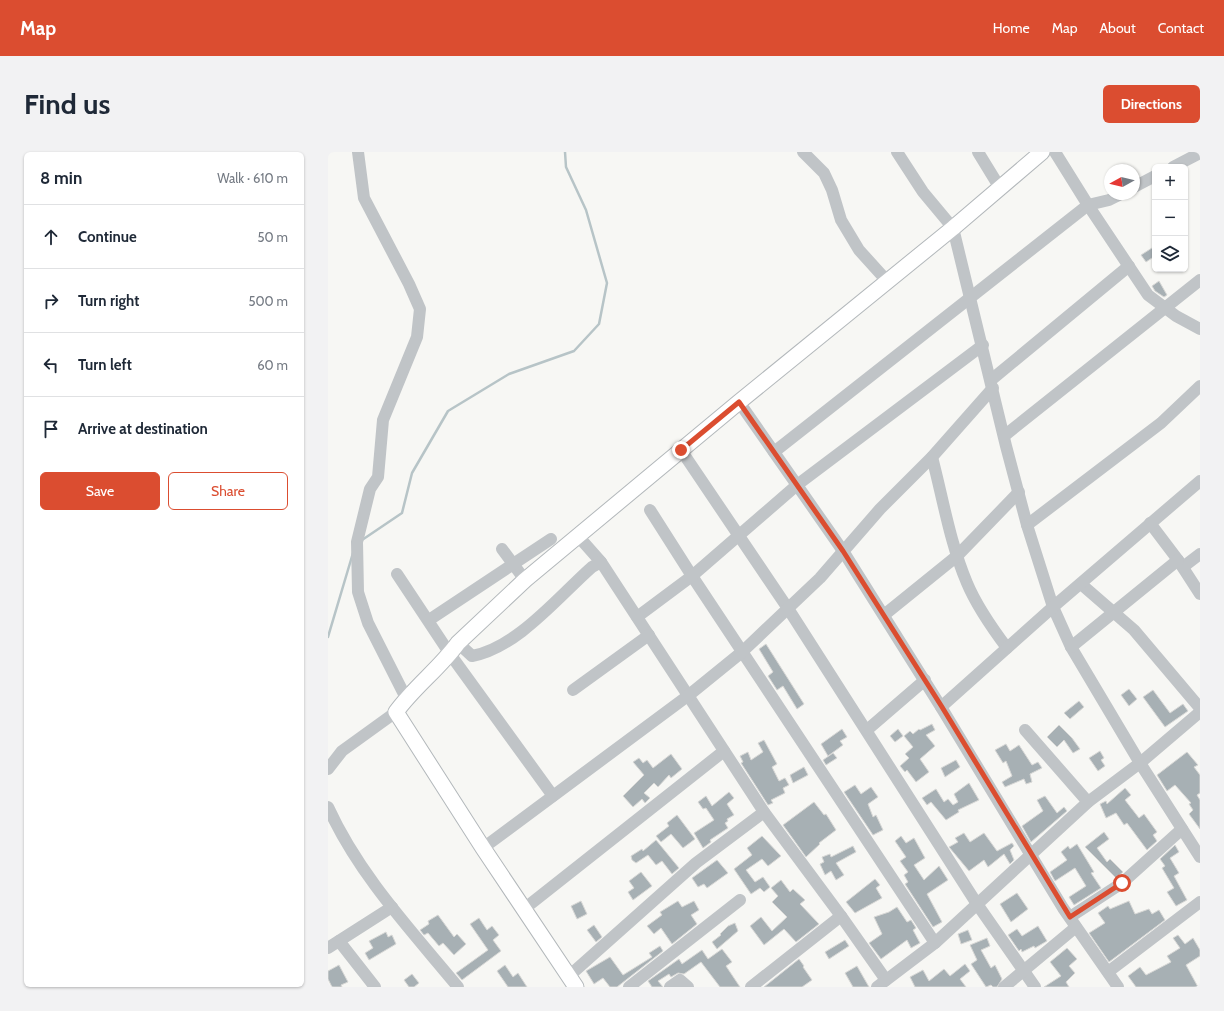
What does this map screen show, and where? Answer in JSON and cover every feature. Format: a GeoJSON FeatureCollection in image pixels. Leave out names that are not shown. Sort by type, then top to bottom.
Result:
{"type":"FeatureCollection","features":[{"type":"Feature","properties":{"kind":"main road"},"geometry":{"type":"LineString","coordinates":[[572,981],[483,848],[396,712],[406,698],[454,648],[525,580],[739,402],[953,228],[1042,152]]}},
{"type":"Feature","properties":{"kind":"street"},"geometry":{"type":"LineString","coordinates":[[358,152],[364,198],[409,284],[420,309],[417,337],[383,420],[378,477],[370,489],[357,542],[358,592],[368,623],[406,698]]}},
{"type":"Feature","properties":{"kind":"street"},"geometry":{"type":"LineString","coordinates":[[803,152],[824,173],[832,190],[841,220],[859,250],[887,281]]}},
{"type":"Feature","properties":{"kind":"street"},"geometry":{"type":"LineString","coordinates":[[897,152],[923,192],[953,228],[983,345],[1004,436],[1028,525],[1053,607],[1071,647],[1140,763],[1200,857]]}},
{"type":"Feature","properties":{"kind":"street"},"geometry":{"type":"LineString","coordinates":[[978,152],[1000,188]]}},
{"type":"Feature","properties":{"kind":"street"},"geometry":{"type":"LineString","coordinates":[[1055,152],[1088,205],[1148,295],[1200,329]]}},
{"type":"Feature","properties":{"kind":"street"},"geometry":{"type":"LineString","coordinates":[[1179,164],[1200,153]]}},
{"type":"Feature","properties":{"kind":"street"},"geometry":{"type":"LineString","coordinates":[[1140,184],[1152,178]]}},
{"type":"Feature","properties":{"kind":"street"},"geometry":{"type":"LineString","coordinates":[[774,452],[1088,205],[1109,200]]}},
{"type":"Feature","properties":{"kind":"street"},"geometry":{"type":"LineString","coordinates":[[483,848],[689,695],[742,652],[789,610],[820,578],[880,508],[932,457],[992,384],[1129,266]]}},
{"type":"Feature","properties":{"kind":"street"},"geometry":{"type":"LineString","coordinates":[[1004,436],[1200,280]]}},
{"type":"Feature","properties":{"kind":"street"},"geometry":{"type":"LineString","coordinates":[[637,616],[692,576],[738,534],[797,485],[983,345]]}},
{"type":"Feature","properties":{"kind":"street"},"geometry":{"type":"LineString","coordinates":[[1028,525],[1162,423],[1200,386]]}},
{"type":"Feature","properties":{"kind":"street"},"geometry":{"type":"LineString","coordinates":[[739,402],[843,551],[942,707],[1073,922],[1118,987]]}},
{"type":"Feature","properties":{"kind":"street"},"geometry":{"type":"LineString","coordinates":[[681,450],[868,730],[977,904],[1035,987]]}},
{"type":"Feature","properties":{"kind":"street"},"geometry":{"type":"LineString","coordinates":[[932,457],[957,556],[967,584],[984,617],[1007,648]]}},
{"type":"Feature","properties":{"kind":"street"},"geometry":{"type":"LineString","coordinates":[[942,707],[1053,607],[1200,481]]}},
{"type":"Feature","properties":{"kind":"street"},"geometry":{"type":"LineString","coordinates":[[884,615],[957,556],[1019,492]]}},
{"type":"Feature","properties":{"kind":"street"},"geometry":{"type":"LineString","coordinates":[[650,510],[742,652],[935,942]]}},
{"type":"Feature","properties":{"kind":"street"},"geometry":{"type":"LineString","coordinates":[[1150,523],[1200,594]]}},
{"type":"Feature","properties":{"kind":"street"},"geometry":{"type":"LineString","coordinates":[[578,536],[601,562],[764,812],[841,916],[881,983],[935,942],[1088,802],[1140,763],[1200,712]]}},
{"type":"Feature","properties":{"kind":"street"},"geometry":{"type":"LineString","coordinates":[[429,620],[551,539]]}},
{"type":"Feature","properties":{"kind":"street"},"geometry":{"type":"LineString","coordinates":[[502,549],[525,580]]}},
{"type":"Feature","properties":{"kind":"street"},"geometry":{"type":"LineString","coordinates":[[1071,647],[1114,612],[1180,564],[1200,554]]}},
{"type":"Feature","properties":{"kind":"street"},"geometry":{"type":"LineString","coordinates":[[454,648],[472,656],[486,654],[517,635],[592,567],[601,562]]}},
{"type":"Feature","properties":{"kind":"street"},"geometry":{"type":"LineString","coordinates":[[397,574],[429,620],[454,648],[554,796]]}},
{"type":"Feature","properties":{"kind":"street"},"geometry":{"type":"LineString","coordinates":[[1081,584],[1134,630],[1200,708]]}},
{"type":"Feature","properties":{"kind":"street"},"geometry":{"type":"LineString","coordinates":[[574,690],[649,635]]}},
{"type":"Feature","properties":{"kind":"street"},"geometry":{"type":"LineString","coordinates":[[868,730],[925,680]]}},
{"type":"Feature","properties":{"kind":"street"},"geometry":{"type":"LineString","coordinates":[[329,767],[342,751],[396,712]]}},
{"type":"Feature","properties":{"kind":"street"},"geometry":{"type":"LineString","coordinates":[[1025,730],[1088,802]]}},
{"type":"Feature","properties":{"kind":"street"},"geometry":{"type":"LineString","coordinates":[[524,909],[724,751]]}},
{"type":"Feature","properties":{"kind":"street"},"geometry":{"type":"LineString","coordinates":[[328,807],[340,833],[376,888],[458,987]]}},
{"type":"Feature","properties":{"kind":"street"},"geometry":{"type":"LineString","coordinates":[[572,981],[696,863],[764,812]]}},
{"type":"Feature","properties":{"kind":"street"},"geometry":{"type":"LineString","coordinates":[[1004,987],[1025,972],[1073,922],[1122,883],[1182,829]]}},
{"type":"Feature","properties":{"kind":"street"},"geometry":{"type":"LineString","coordinates":[[636,985],[740,900]]}},
{"type":"Feature","properties":{"kind":"street"},"geometry":{"type":"LineString","coordinates":[[1108,972],[1200,902]]}},
{"type":"Feature","properties":{"kind":"street"},"geometry":{"type":"LineString","coordinates":[[328,948],[392,907]]}},
{"type":"Feature","properties":{"kind":"street"},"geometry":{"type":"LineString","coordinates":[[751,987],[841,916]]}},
{"type":"Feature","properties":{"kind":"street"},"geometry":{"type":"LineString","coordinates":[[339,942],[375,987]]}},
{"type":"Feature","properties":{"kind":"street"},"geometry":{"type":"LineString","coordinates":[[670,987],[680,980],[688,987]]}},
{"type":"Feature","properties":{"kind":"building"},"geometry":{"type":"Polygon","coordinates":[[[1152,248],[1152,258],[1146,262],[1141,255],[1152,248]]]}},
{"type":"Feature","properties":{"kind":"building"},"geometry":{"type":"Polygon","coordinates":[[[1159,281],[1167,295],[1164,297],[1155,291],[1152,286],[1159,281]]]}},
{"type":"Feature","properties":{"kind":"building"},"geometry":{"type":"Polygon","coordinates":[[[766,644],[804,704],[797,709],[783,686],[777,690],[768,676],[773,672],[759,649],[766,644]]]}},
{"type":"Feature","properties":{"kind":"building"},"geometry":{"type":"Polygon","coordinates":[[[1129,689],[1137,699],[1129,706],[1121,695],[1129,689]]]}},
{"type":"Feature","properties":{"kind":"building"},"geometry":{"type":"Polygon","coordinates":[[[1153,690],[1170,713],[1183,704],[1188,711],[1165,727],[1143,697],[1153,690]]]}},
{"type":"Feature","properties":{"kind":"building"},"geometry":{"type":"Polygon","coordinates":[[[1079,701],[1084,707],[1070,719],[1064,713],[1079,701]]]}},
{"type":"Feature","properties":{"kind":"building"},"geometry":{"type":"Polygon","coordinates":[[[932,724],[935,730],[926,735],[935,746],[920,759],[929,772],[916,782],[907,770],[905,772],[900,766],[909,758],[905,754],[913,747],[904,736],[910,731],[913,734],[919,729],[920,730],[932,724]]]}},
{"type":"Feature","properties":{"kind":"building"},"geometry":{"type":"Polygon","coordinates":[[[1059,725],[1072,738],[1080,749],[1073,753],[1064,740],[1057,747],[1047,737],[1059,725]]]}},
{"type":"Feature","properties":{"kind":"building"},"geometry":{"type":"Polygon","coordinates":[[[842,729],[847,737],[840,741],[843,745],[828,756],[821,744],[842,729]]]}},
{"type":"Feature","properties":{"kind":"building"},"geometry":{"type":"Polygon","coordinates":[[[898,729],[903,736],[895,742],[890,736],[898,729]]]}},
{"type":"Feature","properties":{"kind":"building"},"geometry":{"type":"Polygon","coordinates":[[[764,740],[777,764],[772,767],[779,781],[785,778],[789,785],[783,788],[785,793],[771,800],[773,803],[768,805],[741,763],[743,762],[740,756],[748,752],[751,760],[763,752],[758,743],[764,740]]]}},
{"type":"Feature","properties":{"kind":"building"},"geometry":{"type":"Polygon","coordinates":[[[1006,744],[1010,751],[1019,745],[1032,765],[1038,762],[1042,768],[1030,774],[1032,782],[1026,784],[1024,779],[1005,787],[1002,782],[1012,776],[1006,761],[1003,763],[995,750],[1006,744]]]}},
{"type":"Feature","properties":{"kind":"building"},"geometry":{"type":"Polygon","coordinates":[[[1100,751],[1104,758],[1101,760],[1105,766],[1098,771],[1089,758],[1100,751]]]}},
{"type":"Feature","properties":{"kind":"building"},"geometry":{"type":"Polygon","coordinates":[[[1187,752],[1198,765],[1194,767],[1200,775],[1200,793],[1197,795],[1200,800],[1200,829],[1189,814],[1193,810],[1189,804],[1191,803],[1175,785],[1167,791],[1157,775],[1187,752]]]}},
{"type":"Feature","properties":{"kind":"building"},"geometry":{"type":"Polygon","coordinates":[[[833,753],[837,758],[826,765],[823,760],[833,753]]]}},
{"type":"Feature","properties":{"kind":"building"},"geometry":{"type":"Polygon","coordinates":[[[671,754],[682,769],[671,778],[669,775],[658,787],[654,783],[644,793],[650,798],[645,803],[642,799],[633,807],[623,796],[644,775],[633,762],[639,758],[643,763],[647,760],[653,768],[671,754]]]}},
{"type":"Feature","properties":{"kind":"building"},"geometry":{"type":"Polygon","coordinates":[[[956,760],[960,767],[945,777],[941,768],[956,760]]]}},
{"type":"Feature","properties":{"kind":"building"},"geometry":{"type":"Polygon","coordinates":[[[804,767],[808,775],[793,783],[790,775],[804,767]]]}},
{"type":"Feature","properties":{"kind":"building"},"geometry":{"type":"Polygon","coordinates":[[[969,783],[979,800],[958,810],[959,812],[946,820],[931,802],[927,805],[922,798],[936,789],[944,802],[948,799],[953,805],[958,802],[954,794],[969,783]]]}},
{"type":"Feature","properties":{"kind":"building"},"geometry":{"type":"Polygon","coordinates":[[[855,785],[861,794],[871,787],[878,797],[868,804],[873,817],[876,815],[883,830],[873,835],[844,792],[855,785]]]}},
{"type":"Feature","properties":{"kind":"building"},"geometry":{"type":"Polygon","coordinates":[[[1125,788],[1131,795],[1125,800],[1139,818],[1144,814],[1157,832],[1153,835],[1157,841],[1147,850],[1127,823],[1124,825],[1116,813],[1106,818],[1100,804],[1106,801],[1107,804],[1125,788]]]}},
{"type":"Feature","properties":{"kind":"building"},"geometry":{"type":"Polygon","coordinates":[[[729,792],[734,798],[727,804],[734,815],[727,819],[728,821],[725,823],[728,828],[710,840],[711,842],[703,848],[694,833],[714,820],[706,808],[703,809],[698,802],[706,796],[712,806],[729,792]]]}},
{"type":"Feature","properties":{"kind":"building"},"geometry":{"type":"Polygon","coordinates":[[[1045,796],[1057,813],[1064,807],[1067,811],[1031,842],[1022,826],[1043,811],[1037,800],[1045,796]]]}},
{"type":"Feature","properties":{"kind":"building"},"geometry":{"type":"Polygon","coordinates":[[[814,802],[824,815],[826,814],[836,830],[819,843],[820,844],[806,857],[783,825],[814,802]]]}},
{"type":"Feature","properties":{"kind":"building"},"geometry":{"type":"Polygon","coordinates":[[[677,815],[695,839],[683,848],[671,834],[661,842],[656,836],[669,826],[667,823],[677,815]]]}},
{"type":"Feature","properties":{"kind":"building"},"geometry":{"type":"Polygon","coordinates":[[[1104,832],[1109,839],[1097,848],[1107,862],[1110,859],[1123,872],[1116,878],[1085,847],[1104,832]]]}},
{"type":"Feature","properties":{"kind":"building"},"geometry":{"type":"Polygon","coordinates":[[[964,833],[970,842],[984,833],[997,851],[1012,843],[1014,846],[1010,850],[1014,860],[1010,864],[1004,854],[988,867],[984,860],[969,871],[949,847],[958,842],[955,838],[964,833]]]}},
{"type":"Feature","properties":{"kind":"building"},"geometry":{"type":"Polygon","coordinates":[[[762,836],[781,856],[768,866],[762,859],[746,870],[755,882],[763,877],[770,887],[764,892],[760,888],[751,894],[734,869],[752,855],[747,848],[762,836]]]}},
{"type":"Feature","properties":{"kind":"building"},"geometry":{"type":"Polygon","coordinates":[[[901,836],[906,843],[914,838],[925,858],[914,865],[924,880],[939,866],[948,880],[927,894],[942,922],[933,927],[905,884],[908,882],[904,875],[908,872],[900,861],[906,857],[895,841],[901,836]]]}},
{"type":"Feature","properties":{"kind":"building"},"geometry":{"type":"Polygon","coordinates":[[[656,840],[679,868],[672,874],[662,861],[656,865],[648,855],[636,863],[632,860],[631,856],[642,849],[643,851],[656,840]]]}},
{"type":"Feature","properties":{"kind":"building"},"geometry":{"type":"Polygon","coordinates":[[[1077,844],[1094,872],[1091,873],[1101,888],[1074,905],[1069,897],[1086,886],[1075,868],[1055,881],[1050,872],[1067,860],[1061,852],[1068,846],[1070,849],[1077,844]]]}},
{"type":"Feature","properties":{"kind":"building"},"geometry":{"type":"Polygon","coordinates":[[[1175,845],[1179,852],[1170,858],[1179,873],[1174,876],[1187,900],[1176,906],[1167,892],[1174,888],[1162,868],[1165,866],[1160,859],[1175,845]]]}},
{"type":"Feature","properties":{"kind":"building"},"geometry":{"type":"Polygon","coordinates":[[[853,846],[856,852],[836,863],[844,875],[836,880],[831,871],[825,875],[820,864],[824,862],[822,857],[830,854],[831,857],[853,846]]]}},
{"type":"Feature","properties":{"kind":"building"},"geometry":{"type":"Polygon","coordinates":[[[717,860],[728,873],[707,888],[704,884],[698,887],[692,878],[717,860]]]}},
{"type":"Feature","properties":{"kind":"building"},"geometry":{"type":"Polygon","coordinates":[[[641,872],[652,886],[633,900],[628,892],[634,888],[629,881],[641,872]]]}},
{"type":"Feature","properties":{"kind":"building"},"geometry":{"type":"Polygon","coordinates":[[[875,879],[880,885],[876,888],[882,898],[855,913],[846,902],[875,879]]]}},
{"type":"Feature","properties":{"kind":"building"},"geometry":{"type":"Polygon","coordinates":[[[781,880],[790,892],[793,889],[805,900],[800,904],[819,924],[796,942],[784,929],[764,945],[750,926],[761,917],[772,931],[787,917],[772,902],[778,896],[771,888],[781,880]]]}},
{"type":"Feature","properties":{"kind":"building"},"geometry":{"type":"Polygon","coordinates":[[[1017,893],[1028,909],[1011,922],[1000,904],[1017,893]]]}},
{"type":"Feature","properties":{"kind":"building"},"geometry":{"type":"Polygon","coordinates":[[[581,901],[587,914],[577,919],[571,906],[581,901]]]}},
{"type":"Feature","properties":{"kind":"building"},"geometry":{"type":"Polygon","coordinates":[[[678,901],[682,907],[694,901],[699,910],[691,915],[697,924],[672,944],[661,928],[654,934],[647,926],[662,915],[660,912],[678,901]]]}},
{"type":"Feature","properties":{"kind":"building"},"geometry":{"type":"Polygon","coordinates":[[[1129,901],[1135,914],[1149,909],[1152,914],[1159,910],[1165,920],[1109,962],[1089,933],[1105,923],[1098,913],[1108,906],[1110,909],[1129,901]]]}},
{"type":"Feature","properties":{"kind":"building"},"geometry":{"type":"Polygon","coordinates":[[[897,907],[907,922],[911,920],[916,928],[913,930],[920,943],[911,948],[907,940],[881,959],[869,943],[882,934],[874,917],[889,912],[897,907]]]}},
{"type":"Feature","properties":{"kind":"building"},"geometry":{"type":"Polygon","coordinates":[[[438,915],[454,937],[457,934],[466,944],[454,955],[443,943],[439,946],[428,933],[424,935],[420,930],[429,924],[428,921],[438,915]]]}},
{"type":"Feature","properties":{"kind":"building"},"geometry":{"type":"Polygon","coordinates":[[[479,918],[487,930],[492,926],[499,935],[493,940],[501,951],[462,980],[456,973],[488,950],[470,924],[479,918]]]}},
{"type":"Feature","properties":{"kind":"building"},"geometry":{"type":"Polygon","coordinates":[[[735,923],[738,931],[717,949],[712,942],[721,935],[720,934],[728,926],[735,923]]]}},
{"type":"Feature","properties":{"kind":"building"},"geometry":{"type":"Polygon","coordinates":[[[594,925],[602,937],[596,942],[587,930],[594,925]]]}},
{"type":"Feature","properties":{"kind":"building"},"geometry":{"type":"Polygon","coordinates":[[[1038,926],[1047,941],[1035,948],[1034,946],[1022,952],[1021,949],[1019,951],[1008,935],[1017,929],[1022,936],[1038,926]]]}},
{"type":"Feature","properties":{"kind":"building"},"geometry":{"type":"Polygon","coordinates":[[[968,930],[972,940],[961,944],[958,934],[968,930]]]}},
{"type":"Feature","properties":{"kind":"building"},"geometry":{"type":"Polygon","coordinates":[[[386,932],[388,937],[392,935],[396,944],[369,960],[365,953],[373,948],[369,941],[386,932]]]}},
{"type":"Feature","properties":{"kind":"building"},"geometry":{"type":"Polygon","coordinates":[[[1178,935],[1185,944],[1193,938],[1200,950],[1200,956],[1186,965],[1198,987],[1136,987],[1128,976],[1140,967],[1146,975],[1171,962],[1167,956],[1180,948],[1173,938],[1178,935]]]}},
{"type":"Feature","properties":{"kind":"building"},"geometry":{"type":"Polygon","coordinates":[[[987,938],[990,946],[981,950],[991,968],[995,965],[1002,979],[997,987],[993,987],[991,985],[986,987],[971,964],[977,960],[970,945],[987,938]]]}},
{"type":"Feature","properties":{"kind":"building"},"geometry":{"type":"Polygon","coordinates":[[[845,940],[849,946],[829,959],[825,952],[845,940]]]}},
{"type":"Feature","properties":{"kind":"building"},"geometry":{"type":"Polygon","coordinates":[[[660,946],[663,951],[617,987],[610,987],[603,978],[594,984],[586,971],[610,957],[623,975],[652,957],[649,953],[660,946]]]}},
{"type":"Feature","properties":{"kind":"building"},"geometry":{"type":"Polygon","coordinates":[[[1067,948],[1077,959],[1069,966],[1075,973],[1066,982],[1069,987],[1044,987],[1061,976],[1050,962],[1067,948]]]}},
{"type":"Feature","properties":{"kind":"building"},"geometry":{"type":"Polygon","coordinates":[[[722,949],[732,962],[726,966],[740,987],[720,987],[701,962],[684,974],[678,973],[671,977],[669,974],[658,981],[663,987],[652,987],[648,981],[679,959],[682,964],[702,950],[708,959],[722,949]]]}},
{"type":"Feature","properties":{"kind":"building"},"geometry":{"type":"Polygon","coordinates":[[[799,959],[812,980],[802,987],[764,987],[799,959]]]}},
{"type":"Feature","properties":{"kind":"building"},"geometry":{"type":"Polygon","coordinates":[[[965,964],[970,971],[960,979],[966,987],[915,987],[910,977],[923,970],[929,981],[944,969],[950,976],[965,964]]]}},
{"type":"Feature","properties":{"kind":"building"},"geometry":{"type":"Polygon","coordinates":[[[339,965],[348,982],[341,985],[342,987],[332,987],[328,979],[328,971],[339,965]]]}},
{"type":"Feature","properties":{"kind":"building"},"geometry":{"type":"Polygon","coordinates":[[[505,965],[513,977],[518,973],[527,987],[508,987],[497,971],[505,965]]]}},
{"type":"Feature","properties":{"kind":"building"},"geometry":{"type":"Polygon","coordinates":[[[857,966],[869,987],[853,987],[845,973],[857,966]]]}},
{"type":"Feature","properties":{"kind":"building"},"geometry":{"type":"Polygon","coordinates":[[[412,974],[419,983],[414,987],[409,987],[404,980],[412,974]]]}},
{"type":"Feature","properties":{"kind":"waterway"},"geometry":{"type":"LineString","coordinates":[[362,540],[402,513],[412,473],[448,411],[509,374],[574,351],[599,324],[607,283],[586,210],[566,167],[565,152]]}},
{"type":"Feature","properties":{"kind":"waterway"},"geometry":{"type":"LineString","coordinates":[[328,637],[353,553]]}},
{"type":"Feature","properties":{"kind":"route"},"geometry":{"type":"LineString","coordinates":[[681,450],[739,402],[843,551],[942,707],[1032,854],[1063,908],[1070,917],[1122,883]]}}]}
